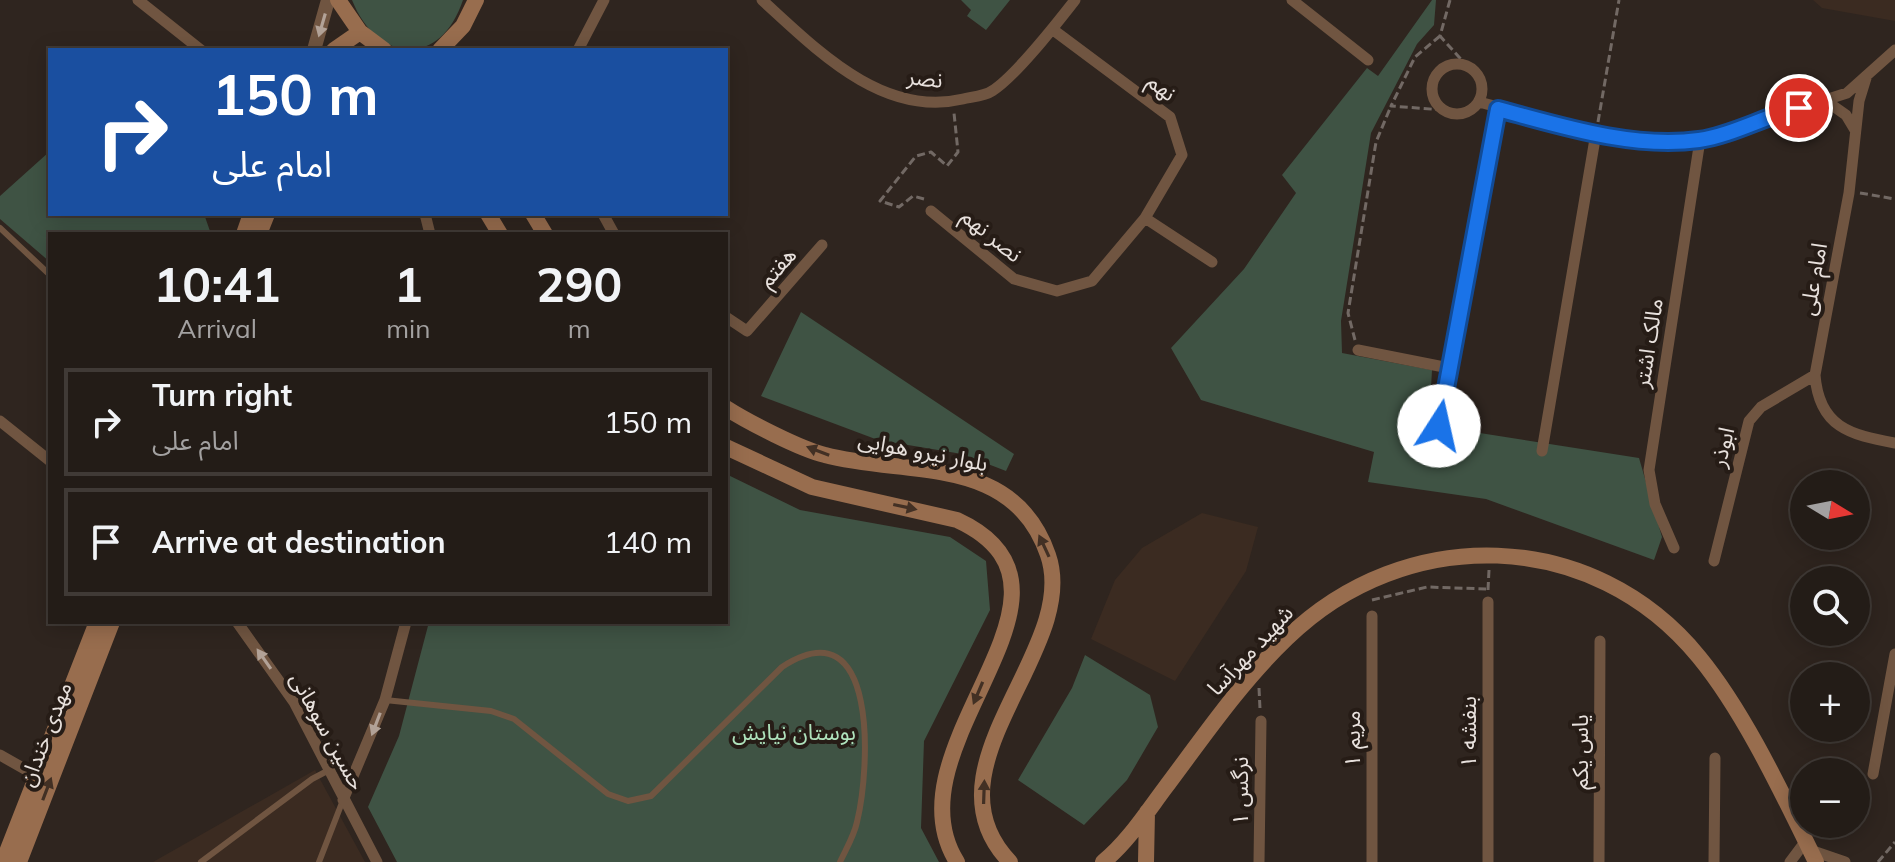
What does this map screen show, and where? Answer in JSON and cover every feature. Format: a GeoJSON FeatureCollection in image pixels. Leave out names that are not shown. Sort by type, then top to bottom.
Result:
{"type":"FeatureCollection","features":[{"type":"Feature","properties":{"kind":"main road"},"geometry":{"type":"LineString","coordinates":[[338,0],[360,32],[381,48]]}},
{"type":"Feature","properties":{"kind":"main road"},"geometry":{"type":"LineString","coordinates":[[442,48],[463,26],[476,0]]}},
{"type":"Feature","properties":{"kind":"main road"},"geometry":{"type":"LineString","coordinates":[[463,26],[464,48]]}},
{"type":"Feature","properties":{"kind":"main road"},"geometry":{"type":"LineString","coordinates":[[337,48],[360,32]]}},
{"type":"Feature","properties":{"kind":"main road","name":"بلوار نیرو هوایی"},"geometry":{"type":"LineString","coordinates":[[728,409],[823,455],[982,482],[1006,495],[1027,515],[1049,556],[1052,603],[998,731],[984,779],[988,831],[995,846],[1010,862]]}},
{"type":"Feature","properties":{"kind":"main road"},"geometry":{"type":"LineString","coordinates":[[728,448],[812,487],[957,520],[978,530],[998,546],[1011,567],[1014,603],[949,762],[942,801],[947,846],[957,862]]}},
{"type":"Feature","properties":{"kind":"main road","name":"شهید مهرآسا"},"geometry":{"type":"LineString","coordinates":[[1103,862],[1147,812],[1258,667],[1309,618],[1373,579],[1434,558],[1489,554],[1562,567],[1592,577],[1663,622],[1699,656],[1731,703],[1810,851]]}},
{"type":"Feature","properties":{"kind":"main road","name":"مهدی خندان"},"geometry":{"type":"LineString","coordinates":[[3,862],[96,624]]}},
{"type":"Feature","properties":{"kind":"main road","name":"مهدی خندان"},"geometry":{"type":"LineString","coordinates":[[19,862],[111,624]]}},
{"type":"Feature","properties":{"kind":"main road"},"geometry":{"type":"LineString","coordinates":[[1146,862],[1147,812]]}},
{"type":"Feature","properties":{"kind":"street"},"geometry":{"type":"LineString","coordinates":[[138,0],[198,48]]}},
{"type":"Feature","properties":{"kind":"street"},"geometry":{"type":"LineString","coordinates":[[315,48],[328,0]]}},
{"type":"Feature","properties":{"kind":"street"},"geometry":{"type":"LineString","coordinates":[[579,48],[604,0]]}},
{"type":"Feature","properties":{"kind":"street","name":"نصر"},"geometry":{"type":"LineString","coordinates":[[762,0],[831,64],[901,98],[953,101],[992,92],[1075,0]]}},
{"type":"Feature","properties":{"kind":"street"},"geometry":{"type":"LineString","coordinates":[[1292,0],[1368,60]]}},
{"type":"Feature","properties":{"kind":"street","name":"نهم"},"geometry":{"type":"LineString","coordinates":[[1052,29],[1170,117],[1182,155],[1145,218]]}},
{"type":"Feature","properties":{"kind":"street"},"geometry":{"type":"LineString","coordinates":[[1479,102],[1596,133],[1639,140],[1700,140],[1772,114],[1847,93],[1895,50]]}},
{"type":"Feature","properties":{"kind":"street"},"geometry":{"type":"LineString","coordinates":[[1467,66],[1480,77],[1482,94],[1479,102],[1459,115],[1443,110],[1433,97],[1433,81],[1443,68],[1467,66]]}},
{"type":"Feature","properties":{"kind":"street","name":"امام علی"},"geometry":{"type":"LineString","coordinates":[[1867,74],[1815,375],[1819,401],[1832,421],[1849,432],[1895,443]]}},
{"type":"Feature","properties":{"kind":"street"},"geometry":{"type":"LineString","coordinates":[[1826,101],[1846,115],[1855,130]]}},
{"type":"Feature","properties":{"kind":"street"},"geometry":{"type":"LineString","coordinates":[[1439,426],[1498,109]]}},
{"type":"Feature","properties":{"kind":"street"},"geometry":{"type":"LineString","coordinates":[[1542,451],[1596,133]]}},
{"type":"Feature","properties":{"kind":"street","name":"مالک اشتر"},"geometry":{"type":"LineString","coordinates":[[1674,548],[1655,504],[1649,470],[1700,140]]}},
{"type":"Feature","properties":{"kind":"street","name":"نصر نهم"},"geometry":{"type":"LineString","coordinates":[[931,211],[1014,279],[1057,291],[1092,281],[1145,218]]}},
{"type":"Feature","properties":{"kind":"street"},"geometry":{"type":"LineString","coordinates":[[1145,218],[1212,262]]}},
{"type":"Feature","properties":{"kind":"street","name":"هفتم"},"geometry":{"type":"LineString","coordinates":[[728,318],[747,331],[822,245]]}},
{"type":"Feature","properties":{"kind":"street"},"geometry":{"type":"LineString","coordinates":[[1358,350],[1449,368]]}},
{"type":"Feature","properties":{"kind":"street","name":"ابوذر"},"geometry":{"type":"LineString","coordinates":[[1714,561],[1749,421],[1761,407],[1815,375]]}},
{"type":"Feature","properties":{"kind":"street"},"geometry":{"type":"LineString","coordinates":[[0,421],[48,459]]}},
{"type":"Feature","properties":{"kind":"street","name":"بنفشه ۱"},"geometry":{"type":"LineString","coordinates":[[1488,596],[1488,862]]}},
{"type":"Feature","properties":{"kind":"street","name":"مریم ۱"},"geometry":{"type":"LineString","coordinates":[[1372,616],[1372,862]]}},
{"type":"Feature","properties":{"kind":"street","name":"حسین سوهانی"},"geometry":{"type":"LineString","coordinates":[[238,624],[294,702],[377,862]]}},
{"type":"Feature","properties":{"kind":"street"},"geometry":{"type":"LineString","coordinates":[[343,800],[385,700],[405,624]]}},
{"type":"Feature","properties":{"kind":"street","name":"یاس یکم"},"geometry":{"type":"LineString","coordinates":[[1599,862],[1600,641]]}},
{"type":"Feature","properties":{"kind":"street"},"geometry":{"type":"LineString","coordinates":[[1873,774],[1895,654]]}},
{"type":"Feature","properties":{"kind":"street","name":"نرگس ۱"},"geometry":{"type":"LineString","coordinates":[[1259,862],[1261,721]]}},
{"type":"Feature","properties":{"kind":"street"},"geometry":{"type":"LineString","coordinates":[[0,755],[37,776]]}},
{"type":"Feature","properties":{"kind":"street"},"geometry":{"type":"LineString","coordinates":[[1714,862],[1715,758]]}},
{"type":"Feature","properties":{"kind":"street"},"geometry":{"type":"LineString","coordinates":[[1790,862],[1810,851],[1845,862]]}},
{"type":"Feature","properties":{"kind":"lane"},"geometry":{"type":"LineString","coordinates":[[0,228],[48,273]]}},
{"type":"Feature","properties":{"kind":"lane"},"geometry":{"type":"LineString","coordinates":[[385,700],[491,711],[514,719],[608,794],[628,801],[651,796],[782,667],[803,654],[823,650],[837,656],[861,688],[860,800],[857,824],[840,862]]}},
{"type":"Feature","properties":{"kind":"lane"},"geometry":{"type":"LineString","coordinates":[[201,862],[312,779],[331,769]]}},
{"type":"Feature","properties":{"kind":"lane"},"geometry":{"type":"LineString","coordinates":[[319,862],[343,800]]}},
{"type":"Feature","properties":{"kind":"path"},"geometry":{"type":"LineString","coordinates":[[1358,350],[1348,313],[1376,142],[1415,57],[1440,36],[1450,0]]}},
{"type":"Feature","properties":{"kind":"path"},"geometry":{"type":"LineString","coordinates":[[1596,133],[1619,0]]}},
{"type":"Feature","properties":{"kind":"path"},"geometry":{"type":"LineString","coordinates":[[1440,36],[1467,66]]}},
{"type":"Feature","properties":{"kind":"path"},"geometry":{"type":"LineString","coordinates":[[931,211],[927,200],[913,196],[899,207],[880,201],[916,156],[931,152],[947,166],[958,152],[953,101]]}},
{"type":"Feature","properties":{"kind":"path"},"geometry":{"type":"LineString","coordinates":[[1391,106],[1443,110]]}},
{"type":"Feature","properties":{"kind":"path"},"geometry":{"type":"LineString","coordinates":[[1849,191],[1895,199]]}},
{"type":"Feature","properties":{"kind":"path"},"geometry":{"type":"LineString","coordinates":[[1372,600],[1427,587],[1488,596],[1489,554]]}},
{"type":"Feature","properties":{"kind":"path"},"geometry":{"type":"LineString","coordinates":[[1258,667],[1261,721]]}},
{"type":"Feature","properties":{"kind":"path"},"geometry":{"type":"LineString","coordinates":[[1878,862],[1895,842]]}},
{"type":"Feature","properties":{"kind":"shaded area"},"geometry":{"type":"Polygon","coordinates":[[[1813,0],[1895,0],[1895,21],[1822,8],[1813,0]]]}},
{"type":"Feature","properties":{"kind":"shaded area"},"geometry":{"type":"Polygon","coordinates":[[[1202,513],[1258,527],[1246,571],[1175,681],[1091,639],[1115,580],[1142,548],[1202,513]]]}},
{"type":"Feature","properties":{"kind":"shaded area"},"geometry":{"type":"Polygon","coordinates":[[[315,770],[365,862],[153,862],[315,770]]]}},
{"type":"Feature","properties":{"kind":"green space"},"geometry":{"type":"Polygon","coordinates":[[[352,0],[463,0],[453,22],[439,38],[424,47],[392,46],[363,21],[352,0]]]}},
{"type":"Feature","properties":{"kind":"green space"},"geometry":{"type":"Polygon","coordinates":[[[961,0],[1010,0],[986,30],[967,16],[971,10],[961,0]]]}},
{"type":"Feature","properties":{"kind":"green space"},"geometry":{"type":"Polygon","coordinates":[[[1432,0],[1436,0],[1434,25],[1417,44],[1371,133],[1341,321],[1342,353],[1432,370],[1429,425],[1639,458],[1662,537],[1654,560],[1486,499],[1368,482],[1374,452],[1201,400],[1171,348],[1244,269],[1296,193],[1282,175],[1367,68],[1378,76],[1432,0]]]}},
{"type":"Feature","properties":{"kind":"green space"},"geometry":{"type":"Polygon","coordinates":[[[48,153],[48,216],[205,216],[210,232],[48,232],[48,260],[0,219],[0,196],[48,153]]]}},
{"type":"Feature","properties":{"kind":"green space"},"geometry":{"type":"Polygon","coordinates":[[[801,312],[1014,454],[1006,471],[962,454],[878,440],[761,396],[801,312]]]}},
{"type":"Feature","properties":{"kind":"green space","name":"بوستان نیایش"},"geometry":{"type":"Polygon","coordinates":[[[728,475],[800,510],[950,537],[986,561],[990,610],[924,741],[921,828],[939,862],[397,862],[368,807],[399,736],[428,624],[728,624],[728,475]]]}},
{"type":"Feature","properties":{"kind":"green space"},"geometry":{"type":"Polygon","coordinates":[[[1085,655],[1150,695],[1158,727],[1127,780],[1084,825],[1018,780],[1072,688],[1085,655]]]}},
{"type":"Feature","properties":{"kind":"route"},"geometry":{"type":"LineString","coordinates":[[1439,426],[1498,109],[1554,124],[1639,140],[1700,140],[1772,114],[1799,108]]}}]}
